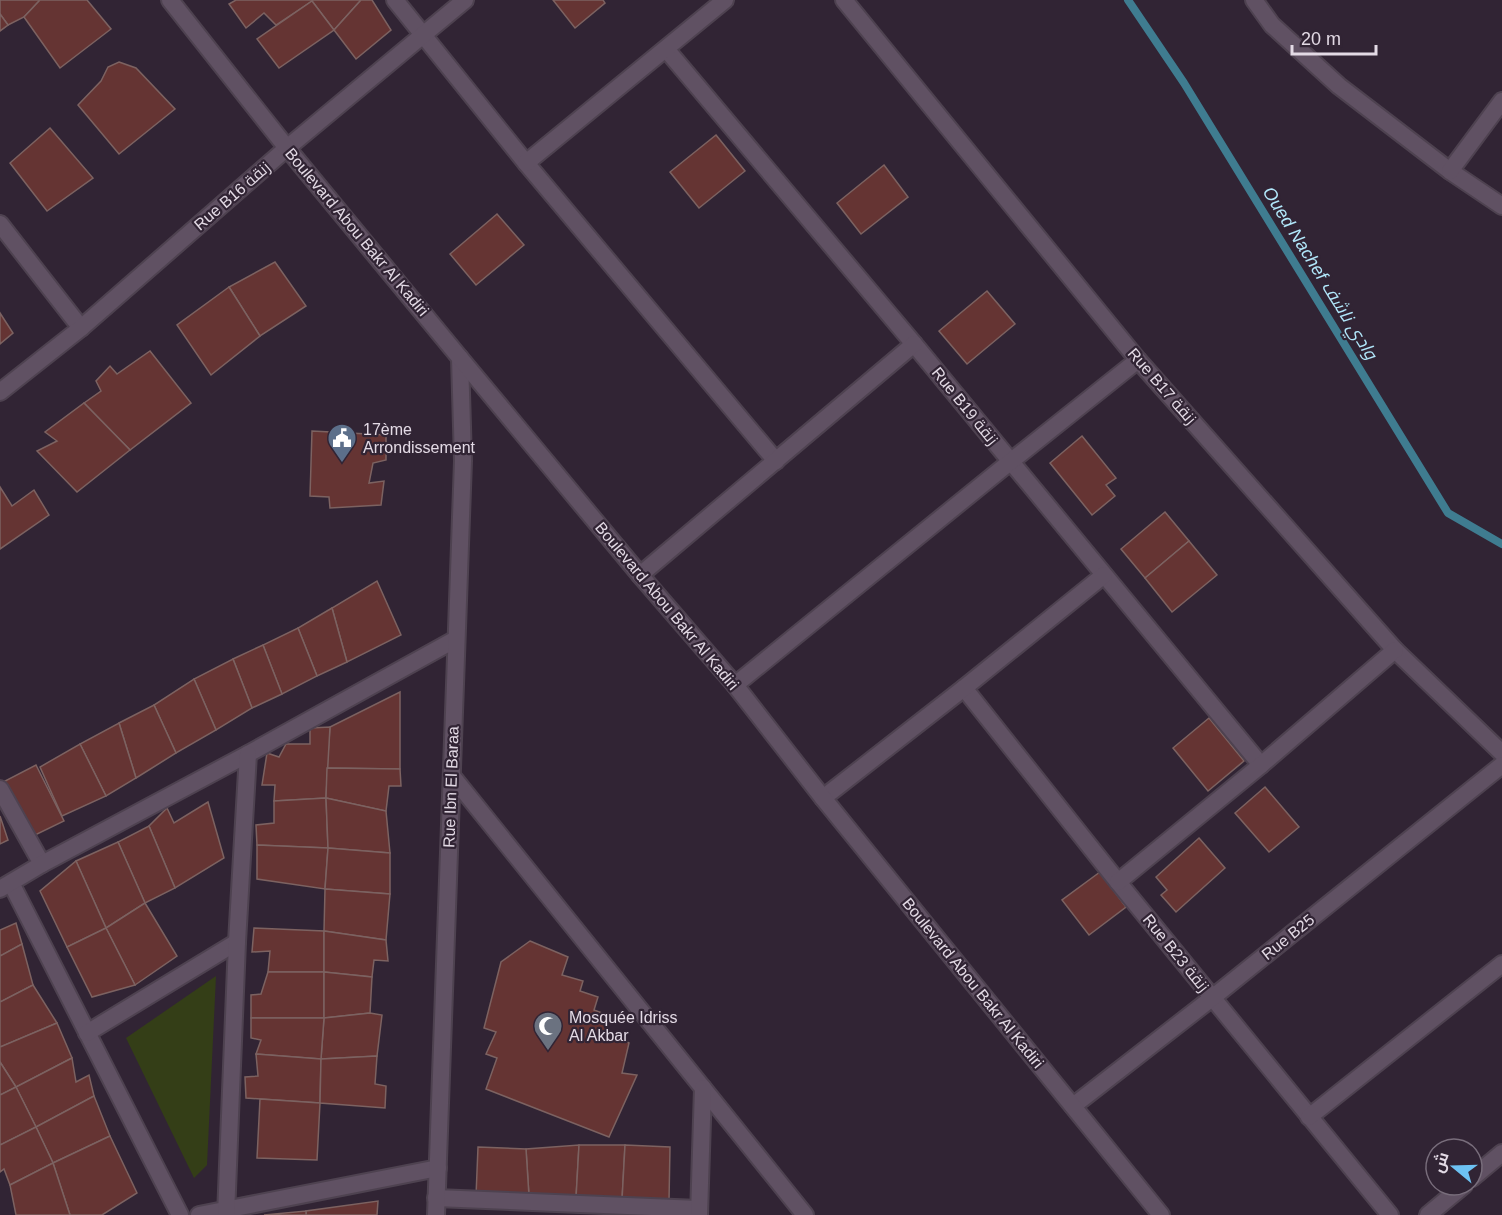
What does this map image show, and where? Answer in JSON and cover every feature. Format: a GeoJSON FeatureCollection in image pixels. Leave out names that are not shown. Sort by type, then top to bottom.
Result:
{"type":"FeatureCollection","features":[{"type":"Feature","properties":{"kind":"street","name":"Boulevard Abou Bakr Al Kadiri"},"geometry":{"type":"LineString","coordinates":[[170,0],[287,148],[460,358],[640,575],[735,685],[823,798],[1161,1215]]}},
{"type":"Feature","properties":{"kind":"street"},"geometry":{"type":"LineString","coordinates":[[395,0],[526,163],[776,461]]}},
{"type":"Feature","properties":{"kind":"street","name":"Rue B16 زنقة"},"geometry":{"type":"LineString","coordinates":[[0,392],[81,328],[287,148],[465,0]]}},
{"type":"Feature","properties":{"kind":"street"},"geometry":{"type":"LineString","coordinates":[[526,163],[725,0]]}},
{"type":"Feature","properties":{"kind":"street","name":"Rue B17 زنقة"},"geometry":{"type":"LineString","coordinates":[[844,0],[1138,360],[1395,650],[1502,753]]}},
{"type":"Feature","properties":{"kind":"street"},"geometry":{"type":"LineString","coordinates":[[1259,3],[1272,25],[1339,86],[1450,171],[1502,206]]}},
{"type":"Feature","properties":{"kind":"street","name":"Rue B19 زنقة"},"geometry":{"type":"LineString","coordinates":[[666,49],[914,344],[1261,765]]}},
{"type":"Feature","properties":{"kind":"street"},"geometry":{"type":"LineString","coordinates":[[1450,171],[1502,101]]}},
{"type":"Feature","properties":{"kind":"street"},"geometry":{"type":"LineString","coordinates":[[0,224],[81,328]]}},
{"type":"Feature","properties":{"kind":"street"},"geometry":{"type":"LineString","coordinates":[[640,575],[914,344]]}},
{"type":"Feature","properties":{"kind":"street","name":"Rue Ibn El Baraa"},"geometry":{"type":"LineString","coordinates":[[436,1207],[463,461],[460,358]]}},
{"type":"Feature","properties":{"kind":"street"},"geometry":{"type":"LineString","coordinates":[[735,685],[1138,360]]}},
{"type":"Feature","properties":{"kind":"street"},"geometry":{"type":"LineString","coordinates":[[823,798],[1104,575]]}},
{"type":"Feature","properties":{"kind":"street"},"geometry":{"type":"LineString","coordinates":[[180,1215],[87,1033],[6,886],[42,864],[456,639]]}},
{"type":"Feature","properties":{"kind":"street"},"geometry":{"type":"LineString","coordinates":[[1118,882],[1261,765],[1395,650]]}},
{"type":"Feature","properties":{"kind":"street","name":"Rue B23 زنقة"},"geometry":{"type":"LineString","coordinates":[[964,688],[1118,882],[1390,1215]]}},
{"type":"Feature","properties":{"kind":"street"},"geometry":{"type":"LineString","coordinates":[[226,1212],[237,942],[248,753]]}},
{"type":"Feature","properties":{"kind":"street","name":"Rue B25"},"geometry":{"type":"LineString","coordinates":[[1072,1106],[1212,998],[1502,765]]}},
{"type":"Feature","properties":{"kind":"street"},"geometry":{"type":"LineString","coordinates":[[452,776],[805,1215]]}},
{"type":"Feature","properties":{"kind":"street"},"geometry":{"type":"LineString","coordinates":[[0,789],[42,864]]}},
{"type":"Feature","properties":{"kind":"street"},"geometry":{"type":"LineString","coordinates":[[87,1033],[237,942]]}},
{"type":"Feature","properties":{"kind":"street"},"geometry":{"type":"LineString","coordinates":[[1309,1117],[1502,964]]}},
{"type":"Feature","properties":{"kind":"street"},"geometry":{"type":"LineString","coordinates":[[436,1207],[699,1212],[703,1088]]}},
{"type":"Feature","properties":{"kind":"street"},"geometry":{"type":"LineString","coordinates":[[1484,1168],[1502,1153]]}},
{"type":"Feature","properties":{"kind":"street"},"geometry":{"type":"LineString","coordinates":[[199,1215],[226,1212],[438,1168]]}},
{"type":"Feature","properties":{"kind":"street"},"geometry":{"type":"LineString","coordinates":[[1428,1215],[1450,1197]]}},
{"type":"Feature","properties":{"kind":"green space"},"geometry":{"type":"Polygon","coordinates":[[[216,976],[207,1165],[194,1178],[126,1038],[216,976]]]}},
{"type":"Feature","properties":{"kind":"building"},"geometry":{"type":"Polygon","coordinates":[[[0,0],[40,0],[24,17],[8,25],[0,14],[0,0]]]}},
{"type":"Feature","properties":{"kind":"building"},"geometry":{"type":"Polygon","coordinates":[[[40,0],[87,0],[111,29],[60,68],[24,17],[40,0]]]}},
{"type":"Feature","properties":{"kind":"building"},"geometry":{"type":"Polygon","coordinates":[[[236,0],[312,1],[276,25],[264,13],[246,28],[229,4],[236,0]]]}},
{"type":"Feature","properties":{"kind":"building"},"geometry":{"type":"Polygon","coordinates":[[[313,0],[361,0],[334,30],[313,0]]]}},
{"type":"Feature","properties":{"kind":"building"},"geometry":{"type":"Polygon","coordinates":[[[361,0],[372,0],[391,30],[356,59],[334,30],[361,0]]]}},
{"type":"Feature","properties":{"kind":"building"},"geometry":{"type":"Polygon","coordinates":[[[553,0],[603,0],[605,3],[575,28],[553,0]]]}},
{"type":"Feature","properties":{"kind":"building"},"geometry":{"type":"Polygon","coordinates":[[[312,1],[334,30],[279,68],[257,39],[312,1]]]}},
{"type":"Feature","properties":{"kind":"building"},"geometry":{"type":"Polygon","coordinates":[[[0,14],[8,25],[0,31],[0,14]]]}},
{"type":"Feature","properties":{"kind":"building"},"geometry":{"type":"Polygon","coordinates":[[[119,62],[136,68],[175,109],[119,154],[78,105],[101,81],[108,67],[119,62]]]}},
{"type":"Feature","properties":{"kind":"building"},"geometry":{"type":"Polygon","coordinates":[[[50,128],[93,178],[47,211],[10,163],[50,128]]]}},
{"type":"Feature","properties":{"kind":"building"},"geometry":{"type":"Polygon","coordinates":[[[716,135],[745,171],[699,208],[670,172],[716,135]]]}},
{"type":"Feature","properties":{"kind":"building"},"geometry":{"type":"Polygon","coordinates":[[[884,165],[908,197],[861,234],[837,203],[884,165]]]}},
{"type":"Feature","properties":{"kind":"building"},"geometry":{"type":"Polygon","coordinates":[[[497,214],[524,245],[476,285],[450,254],[497,214]]]}},
{"type":"Feature","properties":{"kind":"building"},"geometry":{"type":"Polygon","coordinates":[[[275,262],[306,306],[260,336],[229,287],[275,262]]]}},
{"type":"Feature","properties":{"kind":"building"},"geometry":{"type":"Polygon","coordinates":[[[229,287],[260,336],[211,375],[177,325],[229,287]]]}},
{"type":"Feature","properties":{"kind":"building"},"geometry":{"type":"Polygon","coordinates":[[[987,291],[1015,324],[967,364],[939,331],[987,291]]]}},
{"type":"Feature","properties":{"kind":"building"},"geometry":{"type":"Polygon","coordinates":[[[0,313],[13,333],[0,344],[0,313]]]}},
{"type":"Feature","properties":{"kind":"building"},"geometry":{"type":"Polygon","coordinates":[[[150,351],[191,403],[130,450],[84,403],[101,391],[96,381],[110,366],[117,374],[150,351]]]}},
{"type":"Feature","properties":{"kind":"building"},"geometry":{"type":"Polygon","coordinates":[[[84,403],[130,450],[77,492],[37,451],[57,441],[45,432],[84,403]]]}},
{"type":"Feature","properties":{"kind":"building","name":"17ème Arrondissement"},"geometry":{"type":"Polygon","coordinates":[[[312,431],[386,435],[386,460],[373,463],[369,483],[384,481],[381,505],[330,508],[329,497],[310,496],[312,431]]]}},
{"type":"Feature","properties":{"kind":"building"},"geometry":{"type":"Polygon","coordinates":[[[1082,436],[1116,478],[1106,485],[1115,496],[1092,515],[1050,463],[1082,436]]]}},
{"type":"Feature","properties":{"kind":"building"},"geometry":{"type":"Polygon","coordinates":[[[0,487],[12,506],[34,490],[49,515],[0,549],[0,487]]]}},
{"type":"Feature","properties":{"kind":"building"},"geometry":{"type":"Polygon","coordinates":[[[1165,512],[1189,541],[1145,578],[1121,549],[1165,512]]]}},
{"type":"Feature","properties":{"kind":"building"},"geometry":{"type":"Polygon","coordinates":[[[1189,541],[1217,575],[1172,612],[1145,578],[1189,541]]]}},
{"type":"Feature","properties":{"kind":"building"},"geometry":{"type":"Polygon","coordinates":[[[377,581],[401,635],[347,662],[332,608],[377,581]]]}},
{"type":"Feature","properties":{"kind":"building"},"geometry":{"type":"Polygon","coordinates":[[[332,608],[347,662],[317,676],[298,628],[332,608]]]}},
{"type":"Feature","properties":{"kind":"building"},"geometry":{"type":"Polygon","coordinates":[[[298,628],[317,676],[282,694],[263,645],[298,628]]]}},
{"type":"Feature","properties":{"kind":"building"},"geometry":{"type":"Polygon","coordinates":[[[263,645],[282,694],[252,708],[233,659],[263,645]]]}},
{"type":"Feature","properties":{"kind":"building"},"geometry":{"type":"Polygon","coordinates":[[[233,659],[252,708],[216,730],[194,679],[233,659]]]}},
{"type":"Feature","properties":{"kind":"building"},"geometry":{"type":"Polygon","coordinates":[[[194,679],[216,730],[176,753],[154,705],[194,679]]]}},
{"type":"Feature","properties":{"kind":"building"},"geometry":{"type":"Polygon","coordinates":[[[400,692],[400,769],[327,768],[330,727],[400,692]]]}},
{"type":"Feature","properties":{"kind":"building"},"geometry":{"type":"Polygon","coordinates":[[[154,705],[176,753],[136,778],[119,723],[154,705]]]}},
{"type":"Feature","properties":{"kind":"building"},"geometry":{"type":"Polygon","coordinates":[[[1209,718],[1244,761],[1208,791],[1173,748],[1209,718]]]}},
{"type":"Feature","properties":{"kind":"building"},"geometry":{"type":"Polygon","coordinates":[[[119,723],[136,778],[106,796],[80,744],[119,723]]]}},
{"type":"Feature","properties":{"kind":"building"},"geometry":{"type":"Polygon","coordinates":[[[330,727],[326,798],[274,801],[275,785],[262,785],[267,753],[279,757],[286,744],[310,744],[310,728],[330,727]]]}},
{"type":"Feature","properties":{"kind":"building"},"geometry":{"type":"Polygon","coordinates":[[[80,744],[106,796],[62,816],[40,767],[80,744]]]}},
{"type":"Feature","properties":{"kind":"building"},"geometry":{"type":"Polygon","coordinates":[[[36,765],[64,821],[33,836],[5,781],[36,765]]]}},
{"type":"Feature","properties":{"kind":"building"},"geometry":{"type":"Polygon","coordinates":[[[327,768],[400,769],[401,786],[389,786],[386,811],[326,798],[327,768]]]}},
{"type":"Feature","properties":{"kind":"building"},"geometry":{"type":"Polygon","coordinates":[[[1265,787],[1299,827],[1269,852],[1235,813],[1265,787]]]}},
{"type":"Feature","properties":{"kind":"building"},"geometry":{"type":"Polygon","coordinates":[[[326,798],[328,848],[257,845],[256,825],[274,823],[274,801],[326,798]]]}},
{"type":"Feature","properties":{"kind":"building"},"geometry":{"type":"Polygon","coordinates":[[[326,798],[386,811],[390,853],[328,848],[326,798]]]}},
{"type":"Feature","properties":{"kind":"building"},"geometry":{"type":"Polygon","coordinates":[[[208,802],[224,858],[175,888],[149,826],[167,808],[174,823],[208,802]]]}},
{"type":"Feature","properties":{"kind":"building"},"geometry":{"type":"Polygon","coordinates":[[[0,816],[8,840],[0,844],[0,816]]]}},
{"type":"Feature","properties":{"kind":"building"},"geometry":{"type":"Polygon","coordinates":[[[149,826],[175,888],[145,903],[118,842],[149,826]]]}},
{"type":"Feature","properties":{"kind":"building"},"geometry":{"type":"Polygon","coordinates":[[[1199,838],[1225,868],[1176,912],[1161,895],[1167,890],[1156,877],[1199,838]]]}},
{"type":"Feature","properties":{"kind":"building"},"geometry":{"type":"Polygon","coordinates":[[[118,842],[145,903],[106,928],[76,861],[118,842]]]}},
{"type":"Feature","properties":{"kind":"building"},"geometry":{"type":"Polygon","coordinates":[[[257,845],[328,848],[325,889],[257,879],[257,845]]]}},
{"type":"Feature","properties":{"kind":"building"},"geometry":{"type":"Polygon","coordinates":[[[328,848],[390,853],[390,894],[325,889],[328,848]]]}},
{"type":"Feature","properties":{"kind":"building"},"geometry":{"type":"Polygon","coordinates":[[[76,861],[106,928],[67,947],[40,891],[76,861]]]}},
{"type":"Feature","properties":{"kind":"building"},"geometry":{"type":"Polygon","coordinates":[[[1100,872],[1126,907],[1089,935],[1062,900],[1100,872]]]}},
{"type":"Feature","properties":{"kind":"building"},"geometry":{"type":"Polygon","coordinates":[[[325,889],[390,894],[386,940],[324,931],[325,889]]]}},
{"type":"Feature","properties":{"kind":"building"},"geometry":{"type":"Polygon","coordinates":[[[145,903],[177,956],[135,985],[106,928],[145,903]]]}},
{"type":"Feature","properties":{"kind":"building"},"geometry":{"type":"Polygon","coordinates":[[[16,923],[22,944],[0,956],[0,930],[16,923]]]}},
{"type":"Feature","properties":{"kind":"building"},"geometry":{"type":"Polygon","coordinates":[[[106,928],[135,985],[92,997],[67,947],[106,928]]]}},
{"type":"Feature","properties":{"kind":"building"},"geometry":{"type":"Polygon","coordinates":[[[254,928],[324,931],[324,972],[268,972],[270,951],[252,952],[254,928]]]}},
{"type":"Feature","properties":{"kind":"building"},"geometry":{"type":"Polygon","coordinates":[[[324,931],[386,940],[388,961],[374,960],[372,977],[324,972],[324,931]]]}},
{"type":"Feature","properties":{"kind":"building","name":"Mosquée Idriss Al Akbar"},"geometry":{"type":"Polygon","coordinates":[[[530,941],[568,957],[562,975],[583,981],[580,991],[598,997],[594,1010],[610,1016],[605,1031],[629,1043],[622,1073],[637,1075],[609,1137],[486,1089],[497,1058],[486,1054],[496,1032],[484,1028],[501,962],[530,941]]]}},
{"type":"Feature","properties":{"kind":"building"},"geometry":{"type":"Polygon","coordinates":[[[22,944],[33,985],[0,1002],[0,956],[22,944]]]}},
{"type":"Feature","properties":{"kind":"building"},"geometry":{"type":"Polygon","coordinates":[[[268,972],[324,972],[324,1018],[251,1018],[251,995],[261,994],[268,972]]]}},
{"type":"Feature","properties":{"kind":"building"},"geometry":{"type":"Polygon","coordinates":[[[324,972],[372,977],[370,1013],[324,1018],[324,972]]]}},
{"type":"Feature","properties":{"kind":"building"},"geometry":{"type":"Polygon","coordinates":[[[33,985],[57,1023],[0,1047],[0,1002],[33,985]]]}},
{"type":"Feature","properties":{"kind":"building"},"geometry":{"type":"Polygon","coordinates":[[[370,1013],[382,1015],[377,1056],[321,1059],[324,1018],[370,1013]]]}},
{"type":"Feature","properties":{"kind":"building"},"geometry":{"type":"Polygon","coordinates":[[[251,1018],[324,1018],[321,1059],[256,1054],[261,1040],[251,1038],[251,1018]]]}},
{"type":"Feature","properties":{"kind":"building"},"geometry":{"type":"Polygon","coordinates":[[[57,1023],[72,1058],[16,1087],[0,1062],[0,1047],[57,1023]]]}},
{"type":"Feature","properties":{"kind":"building"},"geometry":{"type":"Polygon","coordinates":[[[256,1054],[321,1059],[320,1103],[246,1098],[245,1077],[258,1076],[256,1054]]]}},
{"type":"Feature","properties":{"kind":"building"},"geometry":{"type":"Polygon","coordinates":[[[377,1056],[375,1084],[386,1086],[385,1108],[320,1103],[321,1059],[377,1056]]]}},
{"type":"Feature","properties":{"kind":"building"},"geometry":{"type":"Polygon","coordinates":[[[72,1058],[76,1082],[89,1075],[94,1096],[36,1127],[16,1087],[72,1058]]]}},
{"type":"Feature","properties":{"kind":"building"},"geometry":{"type":"Polygon","coordinates":[[[0,1062],[16,1087],[0,1095],[0,1062]]]}},
{"type":"Feature","properties":{"kind":"building"},"geometry":{"type":"Polygon","coordinates":[[[16,1087],[36,1127],[0,1145],[0,1095],[16,1087]]]}},
{"type":"Feature","properties":{"kind":"building"},"geometry":{"type":"Polygon","coordinates":[[[94,1096],[110,1136],[53,1163],[36,1127],[94,1096]]]}},
{"type":"Feature","properties":{"kind":"building"},"geometry":{"type":"Polygon","coordinates":[[[260,1099],[320,1103],[317,1160],[257,1158],[260,1099]]]}},
{"type":"Feature","properties":{"kind":"building"},"geometry":{"type":"Polygon","coordinates":[[[36,1127],[53,1163],[10,1185],[4,1169],[0,1172],[0,1145],[36,1127]]]}},
{"type":"Feature","properties":{"kind":"building"},"geometry":{"type":"Polygon","coordinates":[[[110,1136],[137,1193],[102,1215],[70,1215],[53,1163],[110,1136]]]}},
{"type":"Feature","properties":{"kind":"building"},"geometry":{"type":"Polygon","coordinates":[[[579,1145],[576,1198],[529,1196],[526,1149],[579,1145]]]}},
{"type":"Feature","properties":{"kind":"building"},"geometry":{"type":"Polygon","coordinates":[[[579,1145],[625,1145],[622,1200],[576,1198],[579,1145]]]}},
{"type":"Feature","properties":{"kind":"building"},"geometry":{"type":"Polygon","coordinates":[[[625,1145],[670,1147],[669,1201],[622,1200],[625,1145]]]}},
{"type":"Feature","properties":{"kind":"building"},"geometry":{"type":"Polygon","coordinates":[[[478,1147],[526,1149],[529,1196],[476,1196],[478,1147]]]}},
{"type":"Feature","properties":{"kind":"building"},"geometry":{"type":"Polygon","coordinates":[[[53,1163],[70,1215],[16,1215],[10,1185],[53,1163]]]}},
{"type":"Feature","properties":{"kind":"building"},"geometry":{"type":"Polygon","coordinates":[[[378,1201],[377,1215],[306,1215],[306,1211],[378,1201]]]}},
{"type":"Feature","properties":{"kind":"building"},"geometry":{"type":"Polygon","coordinates":[[[306,1211],[306,1215],[264,1215],[306,1211]]]}},
{"type":"Feature","properties":{"kind":"waterway","name":"Oued Nachef وادي ناشف"},"geometry":{"type":"LineString","coordinates":[[1128,0],[1184,83],[1448,513],[1502,544]]}},
{"type":"Feature","properties":{"kind":"place","name":"17ème Arrondissement"},"geometry":{"type":"Point","coordinates":[342,464]}},
{"type":"Feature","properties":{"kind":"place","name":"Mosquée Idriss Al Akbar"},"geometry":{"type":"Point","coordinates":[548,1052]}}]}
